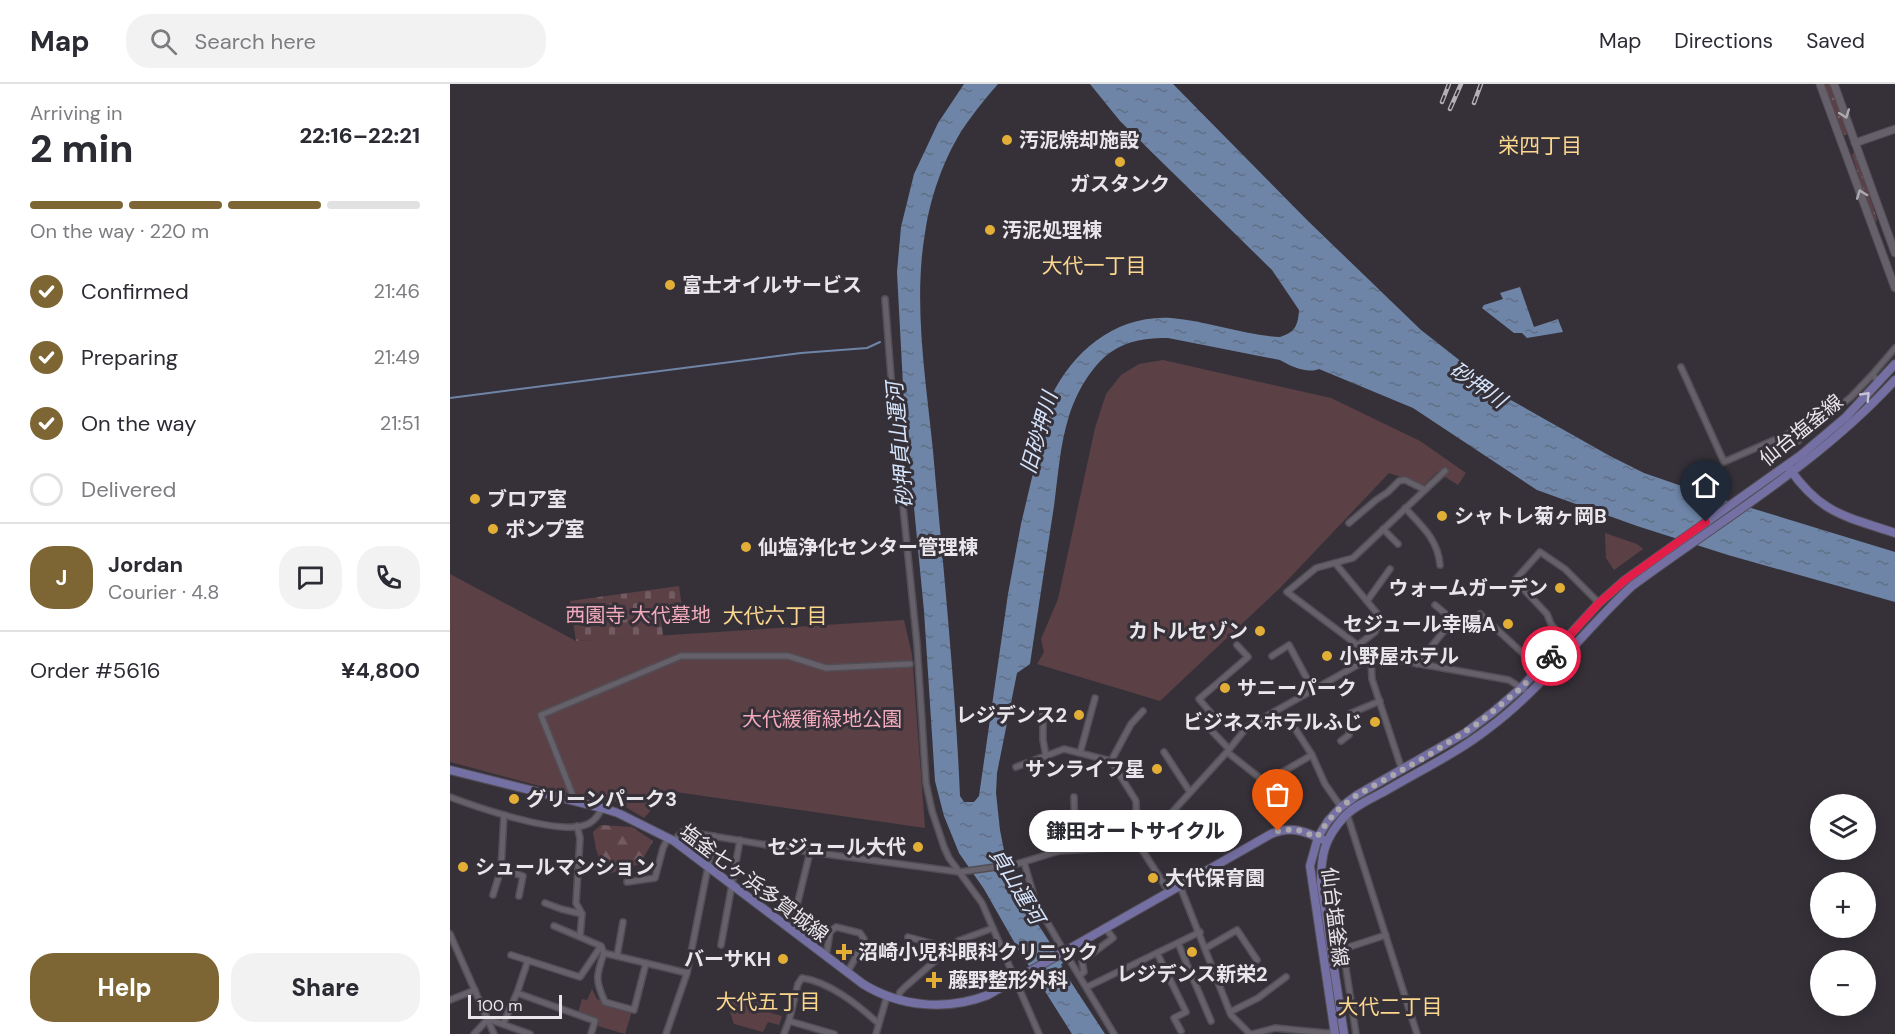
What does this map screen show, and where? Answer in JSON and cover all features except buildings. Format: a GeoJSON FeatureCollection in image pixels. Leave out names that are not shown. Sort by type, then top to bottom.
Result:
{"type":"FeatureCollection","features":[{"type":"Feature","properties":{"kind":"main road","name":"仙台塩釜線"},"geometry":{"type":"LineString","coordinates":[[1339,1032],[1331,951],[1321,884],[1321,859],[1326,842],[1344,810],[1357,795],[1465,733],[1525,691],[1632,586],[1749,502],[1789,469],[1846,417],[1895,364]]}},
{"type":"Feature","properties":{"kind":"main road","name":"仙台塩釜線"},"geometry":{"type":"LineString","coordinates":[[1339,1032],[1310,866],[1317,837],[1328,821],[1344,810],[1467,744],[1512,710],[1540,669],[1564,640],[1599,603],[1625,580],[1739,499],[1789,469],[1856,420],[1895,380]]}},
{"type":"Feature","properties":{"kind":"main road"},"geometry":{"type":"LineString","coordinates":[[1789,469],[1809,494],[1828,509],[1895,533]]}},
{"type":"Feature","properties":{"kind":"main road","name":"塩釜七ヶ浜多賀城線"},"geometry":{"type":"LineString","coordinates":[[450,770],[602,808],[618,813],[671,839],[847,973],[870,989],[887,996],[930,1005],[960,1004],[988,995],[1064,953]]}},
{"type":"Feature","properties":{"kind":"main road"},"geometry":{"type":"LineString","coordinates":[[1064,953],[1278,831],[1295,829],[1326,842]]}},
{"type":"Feature","properties":{"kind":"street"},"geometry":{"type":"LineString","coordinates":[[1820,84],[1895,288]]}},
{"type":"Feature","properties":{"kind":"street"},"geometry":{"type":"LineString","coordinates":[[1834,84],[1895,253]]}},
{"type":"Feature","properties":{"kind":"street"},"geometry":{"type":"LineString","coordinates":[[1844,150],[1856,143],[1895,129]]}},
{"type":"Feature","properties":{"kind":"street"},"geometry":{"type":"LineString","coordinates":[[1874,228],[1885,224]]}},
{"type":"Feature","properties":{"kind":"street"},"geometry":{"type":"LineString","coordinates":[[885,299],[895,428],[917,644],[926,783],[932,811],[944,847],[982,903],[1039,1034]]}},
{"type":"Feature","properties":{"kind":"street"},"geometry":{"type":"LineString","coordinates":[[1797,442],[1851,397],[1895,348]]}},
{"type":"Feature","properties":{"kind":"street"},"geometry":{"type":"LineString","coordinates":[[1681,368],[1724,462],[1797,430],[1821,423]]}},
{"type":"Feature","properties":{"kind":"street"},"geometry":{"type":"LineString","coordinates":[[1872,375],[1880,382]]}},
{"type":"Feature","properties":{"kind":"street"},"geometry":{"type":"LineString","coordinates":[[1402,770],[1372,679],[1373,660],[1358,645],[1287,592],[1316,568],[1353,558],[1444,471]]}},
{"type":"Feature","properties":{"kind":"street"},"geometry":{"type":"LineString","coordinates":[[1349,523],[1400,481],[1405,480],[1425,490]]}},
{"type":"Feature","properties":{"kind":"street"},"geometry":{"type":"LineString","coordinates":[[1405,508],[1431,536],[1439,552],[1440,565]]}},
{"type":"Feature","properties":{"kind":"street"},"geometry":{"type":"LineString","coordinates":[[1383,529],[1398,544]]}},
{"type":"Feature","properties":{"kind":"street"},"geometry":{"type":"LineString","coordinates":[[1564,640],[1551,624],[1547,614],[1515,580],[1540,552],[1565,569],[1599,603]]}},
{"type":"Feature","properties":{"kind":"street"},"geometry":{"type":"LineString","coordinates":[[1335,563],[1381,618],[1375,632],[1358,645]]}},
{"type":"Feature","properties":{"kind":"street"},"geometry":{"type":"LineString","coordinates":[[1367,601],[1390,569]]}},
{"type":"Feature","properties":{"kind":"street"},"geometry":{"type":"LineString","coordinates":[[1417,664],[1453,620],[1436,605]]}},
{"type":"Feature","properties":{"kind":"street"},"geometry":{"type":"LineString","coordinates":[[1480,614],[1540,669]]}},
{"type":"Feature","properties":{"kind":"street"},"geometry":{"type":"LineString","coordinates":[[1237,645],[1248,657],[1199,699],[1216,719],[1208,728],[1228,750],[1265,782],[1312,755]]}},
{"type":"Feature","properties":{"kind":"street"},"geometry":{"type":"LineString","coordinates":[[1272,656],[1289,645],[1313,690]]}},
{"type":"Feature","properties":{"kind":"street"},"geometry":{"type":"LineString","coordinates":[[575,801],[541,715],[681,656],[788,656],[826,668],[910,664]]}},
{"type":"Feature","properties":{"kind":"street"},"geometry":{"type":"LineString","coordinates":[[627,882],[655,878],[663,848],[682,832],[960,872],[1021,863],[1059,851],[1138,845],[1144,843],[1247,727],[1361,663],[1386,658],[1509,680],[1525,691]]}},
{"type":"Feature","properties":{"kind":"street"},"geometry":{"type":"LineString","coordinates":[[1080,753],[1095,698]]}},
{"type":"Feature","properties":{"kind":"street"},"geometry":{"type":"LineString","coordinates":[[1341,741],[1349,735],[1349,714],[1380,701]]}},
{"type":"Feature","properties":{"kind":"street"},"geometry":{"type":"LineString","coordinates":[[1043,709],[1043,740],[1046,756]]}},
{"type":"Feature","properties":{"kind":"street"},"geometry":{"type":"LineString","coordinates":[[1112,761],[1131,724],[1143,711]]}},
{"type":"Feature","properties":{"kind":"street"},"geometry":{"type":"LineString","coordinates":[[1296,729],[1312,755],[1325,784],[1344,810],[1417,1034]]}},
{"type":"Feature","properties":{"kind":"street"},"geometry":{"type":"LineString","coordinates":[[1016,767],[1064,749],[1112,761],[1136,801],[1138,845],[1169,892]]}},
{"type":"Feature","properties":{"kind":"street"},"geometry":{"type":"LineString","coordinates":[[1164,752],[1190,792]]}},
{"type":"Feature","properties":{"kind":"street"},"geometry":{"type":"LineString","coordinates":[[1280,773],[1292,796]]}},
{"type":"Feature","properties":{"kind":"street"},"geometry":{"type":"LineString","coordinates":[[450,797],[475,807],[531,822],[565,827],[584,826],[596,819],[602,808]]}},
{"type":"Feature","properties":{"kind":"street"},"geometry":{"type":"LineString","coordinates":[[1074,797],[1075,850]]}},
{"type":"Feature","properties":{"kind":"street"},"geometry":{"type":"LineString","coordinates":[[493,895],[501,869],[504,814]]}},
{"type":"Feature","properties":{"kind":"street"},"geometry":{"type":"LineString","coordinates":[[577,826],[580,838],[576,903],[582,914],[580,937]]}},
{"type":"Feature","properties":{"kind":"street"},"geometry":{"type":"LineString","coordinates":[[666,1034],[687,973],[714,836]]}},
{"type":"Feature","properties":{"kind":"street"},"geometry":{"type":"LineString","coordinates":[[721,945],[740,840]]}},
{"type":"Feature","properties":{"kind":"street"},"geometry":{"type":"LineString","coordinates":[[791,930],[810,852]]}},
{"type":"Feature","properties":{"kind":"street"},"geometry":{"type":"LineString","coordinates":[[1021,863],[1036,903],[1114,1034]]}},
{"type":"Feature","properties":{"kind":"street"},"geometry":{"type":"LineString","coordinates":[[501,869],[523,876],[519,896]]}},
{"type":"Feature","properties":{"kind":"street"},"geometry":{"type":"LineString","coordinates":[[1180,886],[1230,1012],[1251,1034],[1275,1028],[1339,1032]]}},
{"type":"Feature","properties":{"kind":"street"},"geometry":{"type":"LineString","coordinates":[[545,903],[582,914]]}},
{"type":"Feature","properties":{"kind":"street"},"geometry":{"type":"LineString","coordinates":[[617,956],[623,922]]}},
{"type":"Feature","properties":{"kind":"street"},"geometry":{"type":"LineString","coordinates":[[554,926],[601,946],[604,953],[597,976],[597,985],[605,1002],[634,1010],[646,963]]}},
{"type":"Feature","properties":{"kind":"street"},"geometry":{"type":"LineString","coordinates":[[826,957],[831,932],[836,927],[860,933],[864,939],[863,944],[847,973]]}},
{"type":"Feature","properties":{"kind":"street"},"geometry":{"type":"LineString","coordinates":[[898,999],[905,987],[958,941],[993,927]]}},
{"type":"Feature","properties":{"kind":"street"},"geometry":{"type":"LineString","coordinates":[[1079,975],[1084,972],[1082,961],[1113,938],[1106,929]]}},
{"type":"Feature","properties":{"kind":"street"},"geometry":{"type":"LineString","coordinates":[[1206,948],[1237,930],[1257,960]]}},
{"type":"Feature","properties":{"kind":"street"},"geometry":{"type":"LineString","coordinates":[[1087,987],[1200,932]]}},
{"type":"Feature","properties":{"kind":"street"},"geometry":{"type":"LineString","coordinates":[[450,934],[494,1034]]}},
{"type":"Feature","properties":{"kind":"street"},"geometry":{"type":"LineString","coordinates":[[1331,951],[1386,934]]}},
{"type":"Feature","properties":{"kind":"street"},"geometry":{"type":"LineString","coordinates":[[908,938],[949,948]]}},
{"type":"Feature","properties":{"kind":"street"},"geometry":{"type":"LineString","coordinates":[[1178,943],[1211,1021]]}},
{"type":"Feature","properties":{"kind":"street"},"geometry":{"type":"LineString","coordinates":[[511,955],[580,977],[601,946]]}},
{"type":"Feature","properties":{"kind":"street"},"geometry":{"type":"LineString","coordinates":[[1343,949],[1356,1034]]}},
{"type":"Feature","properties":{"kind":"street"},"geometry":{"type":"LineString","coordinates":[[604,953],[687,973]]}},
{"type":"Feature","properties":{"kind":"street"},"geometry":{"type":"LineString","coordinates":[[1157,953],[1185,1012],[1174,1018],[1181,1031]]}},
{"type":"Feature","properties":{"kind":"street"},"geometry":{"type":"LineString","coordinates":[[503,1024],[528,960]]}},
{"type":"Feature","properties":{"kind":"street"},"geometry":{"type":"LineString","coordinates":[[1230,1012],[1258,998],[1286,977]]}},
{"type":"Feature","properties":{"kind":"street"},"geometry":{"type":"LineString","coordinates":[[784,1034],[798,984],[802,978],[813,980],[829,988],[862,1009],[878,1023]]}},
{"type":"Feature","properties":{"kind":"street"},"geometry":{"type":"LineString","coordinates":[[450,1000],[475,990]]}},
{"type":"Feature","properties":{"kind":"street"},"geometry":{"type":"LineString","coordinates":[[517,993],[595,1021],[591,1034]]}},
{"type":"Feature","properties":{"kind":"street"},"geometry":{"type":"LineString","coordinates":[[876,1034],[887,996]]}},
{"type":"Feature","properties":{"kind":"street"},"geometry":{"type":"LineString","coordinates":[[488,1019],[530,1034]]}},
{"type":"Feature","properties":{"kind":"street"},"geometry":{"type":"LineString","coordinates":[[474,1034],[488,1019]]}},
{"type":"Feature","properties":{"kind":"street"},"geometry":{"type":"LineString","coordinates":[[789,1021],[834,1034]]}},
{"type":"Feature","properties":{"kind":"green space"},"geometry":{"type":"Polygon","coordinates":[[[1824,84],[1831,84],[1848,131],[1846,135],[1842,134],[1824,84]]]}},
{"type":"Feature","properties":{"kind":"green space"},"geometry":{"type":"Polygon","coordinates":[[[1854,152],[1877,219],[1876,222],[1873,221],[1852,155],[1854,152]]]}},
{"type":"Feature","properties":{"kind":"green space"},"geometry":{"type":"Polygon","coordinates":[[[1163,360],[1331,398],[1420,441],[1466,473],[1458,485],[1437,472],[1424,485],[1389,473],[1281,587],[1160,701],[1037,664],[1044,652],[1041,639],[1058,599],[1095,428],[1106,394],[1121,375],[1139,364],[1163,360]]]}},
{"type":"Feature","properties":{"kind":"green space"},"geometry":{"type":"Polygon","coordinates":[[[1605,533],[1637,544],[1643,549],[1614,570],[1606,558],[1605,533]]]}},
{"type":"Feature","properties":{"kind":"green space","name":"大代緩衝緑地公園"},"geometry":{"type":"Polygon","coordinates":[[[450,574],[576,641],[904,620],[912,655],[925,828],[669,791],[644,818],[617,802],[562,792],[450,762],[450,574]]]}},
{"type":"Feature","properties":{"kind":"green space","name":"西園寺 大代墓地"},"geometry":{"type":"Polygon","coordinates":[[[679,586],[683,615],[661,618],[663,636],[576,641],[570,601],[679,586]]]}},
{"type":"Feature","properties":{"kind":"green space"},"geometry":{"type":"Polygon","coordinates":[[[601,825],[632,827],[653,841],[640,864],[605,875],[593,832],[601,825]]]}},
{"type":"Feature","properties":{"kind":"green space"},"geometry":{"type":"Polygon","coordinates":[[[592,989],[597,999],[632,1011],[625,1034],[598,1026],[599,1022],[578,1013],[582,999],[587,1000],[592,989]]]}},
{"type":"Feature","properties":{"kind":"green space"},"geometry":{"type":"Polygon","coordinates":[[[763,995],[775,997],[771,1013],[782,1016],[779,1025],[768,1022],[763,1032],[734,1024],[727,1003],[763,995]]]}},
{"type":"Feature","properties":{"kind":"water","name":"砂押川"},"geometry":{"type":"Polygon","coordinates":[[[964,84],[998,84],[963,129],[941,172],[925,233],[920,314],[948,623],[960,796],[964,802],[974,802],[979,796],[1008,594],[1021,524],[1051,397],[1072,364],[1099,339],[1132,322],[1171,318],[1280,337],[1295,328],[1298,320],[1299,310],[1272,270],[1120,121],[1090,84],[1173,84],[1308,221],[1421,330],[1509,399],[1644,473],[1895,552],[1895,602],[1728,555],[1637,526],[1537,490],[1413,408],[1319,369],[1304,370],[1280,360],[1168,338],[1138,341],[1118,348],[1097,364],[1086,380],[1072,407],[1066,427],[1030,664],[1017,673],[997,773],[996,793],[1000,830],[1010,881],[1106,1034],[1072,1034],[1017,947],[984,889],[959,853],[944,816],[935,781],[924,611],[904,404],[897,272],[901,227],[914,174],[938,123],[964,84]]]}},
{"type":"Feature","properties":{"kind":"water"},"geometry":{"type":"Polygon","coordinates":[[[1520,287],[1534,327],[1558,319],[1563,332],[1527,338],[1522,333],[1514,333],[1482,308],[1484,305],[1503,299],[1500,293],[1520,287]]]}},
{"type":"Feature","properties":{"kind":"pier"},"geometry":{"type":"Polygon","coordinates":[[[1067,962],[1109,1034],[1105,1034],[1065,973],[1061,964],[1067,962]]]}},
{"type":"Feature","properties":{"kind":"waterway"},"geometry":{"type":"LineString","coordinates":[[450,398],[801,353],[867,348],[880,342]]}},
{"type":"Feature","properties":{"kind":"railway"},"geometry":{"type":"LineString","coordinates":[[1442,102],[1449,84]]}},
{"type":"Feature","properties":{"kind":"railway"},"geometry":{"type":"LineString","coordinates":[[1450,109],[1461,84]]}},
{"type":"Feature","properties":{"kind":"railway"},"geometry":{"type":"LineString","coordinates":[[1474,103],[1481,84]]}},
{"type":"Feature","properties":{"kind":"way so far"},"geometry":{"type":"LineString","coordinates":[[1278,831],[1295,829],[1317,837],[1341,807],[1357,795],[1465,733],[1510,698],[1551,656]]}},
{"type":"Feature","properties":{"kind":"place","name":"汚泥焼却施設"},"geometry":{"type":"Point","coordinates":[1007,140]}},
{"type":"Feature","properties":{"kind":"place","name":"ガスタンク"},"geometry":{"type":"Point","coordinates":[1120,162]}},
{"type":"Feature","properties":{"kind":"place","name":"汚泥処理棟"},"geometry":{"type":"Point","coordinates":[990,230]}},
{"type":"Feature","properties":{"kind":"place","name":"富士オイルサービス"},"geometry":{"type":"Point","coordinates":[670,285]}},
{"type":"Feature","properties":{"kind":"place","name":"ブロア室"},"geometry":{"type":"Point","coordinates":[475,499]}},
{"type":"Feature","properties":{"kind":"place","name":"シャトレ菊ヶ岡B"},"geometry":{"type":"Point","coordinates":[1442,516]}},
{"type":"Feature","properties":{"kind":"place","name":"ポンプ室"},"geometry":{"type":"Point","coordinates":[493,529]}},
{"type":"Feature","properties":{"kind":"place","name":"仙塩浄化センター管理棟"},"geometry":{"type":"Point","coordinates":[746,547]}},
{"type":"Feature","properties":{"kind":"place","name":"ウォームガーデン"},"geometry":{"type":"Point","coordinates":[1560,588]}},
{"type":"Feature","properties":{"kind":"place","name":"セジュール幸陽A"},"geometry":{"type":"Point","coordinates":[1508,624]}},
{"type":"Feature","properties":{"kind":"place","name":"カトルセゾン"},"geometry":{"type":"Point","coordinates":[1260,631]}},
{"type":"Feature","properties":{"kind":"place","name":"小野屋ホテル"},"geometry":{"type":"Point","coordinates":[1327,656]}},
{"type":"Feature","properties":{"kind":"place","name":"サニーパーク"},"geometry":{"type":"Point","coordinates":[1225,688]}},
{"type":"Feature","properties":{"kind":"place","name":"レジデンス2"},"geometry":{"type":"Point","coordinates":[1079,715]}},
{"type":"Feature","properties":{"kind":"place","name":"ビジネスホテルふじ"},"geometry":{"type":"Point","coordinates":[1375,722]}},
{"type":"Feature","properties":{"kind":"place","name":"サンライフ星"},"geometry":{"type":"Point","coordinates":[1157,769]}},
{"type":"Feature","properties":{"kind":"place","name":"グリーンパーク3"},"geometry":{"type":"Point","coordinates":[514,799]}},
{"type":"Feature","properties":{"kind":"place","name":"鎌田オートサイクル"},"geometry":{"type":"Point","coordinates":[1278,831]}},
{"type":"Feature","properties":{"kind":"place","name":"セジュール大代"},"geometry":{"type":"Point","coordinates":[918,847]}},
{"type":"Feature","properties":{"kind":"place","name":"シュールマンション"},"geometry":{"type":"Point","coordinates":[463,867]}},
{"type":"Feature","properties":{"kind":"place","name":"大代保育園"},"geometry":{"type":"Point","coordinates":[1153,878]}},
{"type":"Feature","properties":{"kind":"place","name":"沼崎小児科眼科クリニック"},"geometry":{"type":"Point","coordinates":[844,952]}},
{"type":"Feature","properties":{"kind":"place","name":"レジデンス新栄2"},"geometry":{"type":"Point","coordinates":[1192,952]}},
{"type":"Feature","properties":{"kind":"place","name":"バーサKH"},"geometry":{"type":"Point","coordinates":[783,959]}},
{"type":"Feature","properties":{"kind":"place","name":"藤野整形外科"},"geometry":{"type":"Point","coordinates":[934,980]}},
{"type":"Feature","properties":{"kind":"district","name":"栄四丁目"},"geometry":{"type":"Point","coordinates":[1540,146]}},
{"type":"Feature","properties":{"kind":"district","name":"大代一丁目"},"geometry":{"type":"Point","coordinates":[1094,266]}},
{"type":"Feature","properties":{"kind":"district","name":"大代六丁目"},"geometry":{"type":"Point","coordinates":[775,616]}},
{"type":"Feature","properties":{"kind":"district","name":"大代五丁目"},"geometry":{"type":"Point","coordinates":[768,1002]}},
{"type":"Feature","properties":{"kind":"district","name":"大代二丁目"},"geometry":{"type":"Point","coordinates":[1390,1007]}},
{"type":"Feature","properties":{"kind":"route"},"geometry":{"type":"LineString","coordinates":[[1551,656],[1599,603],[1625,580],[1706,522]]}},
{"type":"Feature","properties":{"kind":"water label","name":"旧砂押川"},"geometry":{"type":"Point","coordinates":[1039,433]}},
{"type":"Feature","properties":{"kind":"water label","name":"砂押貞山運河"},"geometry":{"type":"Point","coordinates":[900,445]}},
{"type":"Feature","properties":{"kind":"water label","name":"貞山運河"},"geometry":{"type":"Point","coordinates":[1017,886]}}]}
